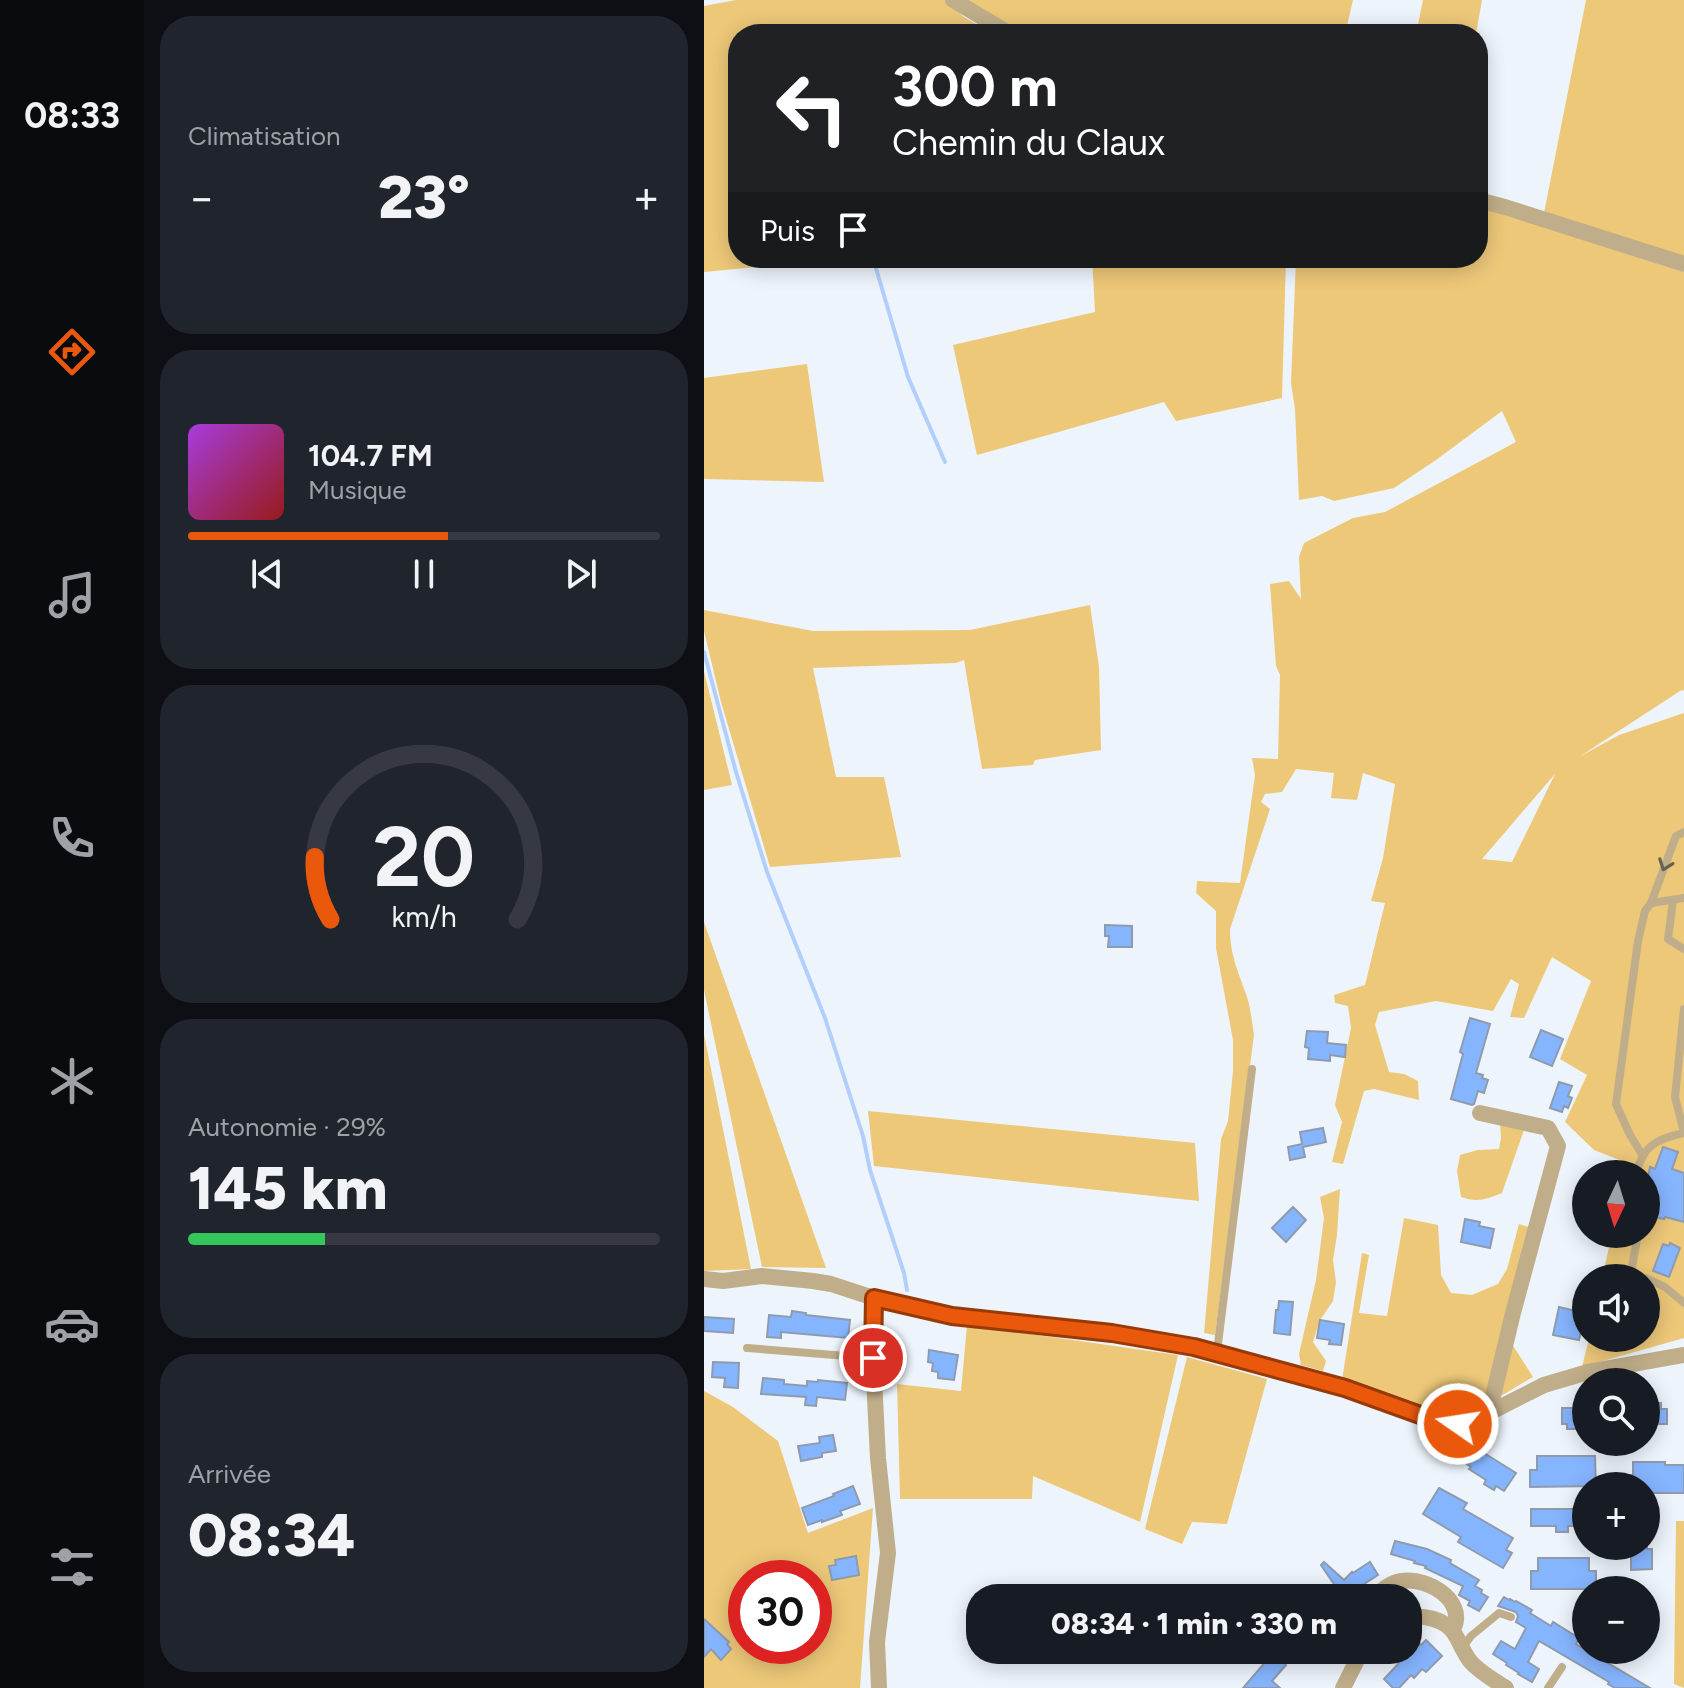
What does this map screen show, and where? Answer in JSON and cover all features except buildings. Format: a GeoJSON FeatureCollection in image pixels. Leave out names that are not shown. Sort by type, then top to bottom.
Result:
{"type":"FeatureCollection","features":[{"type":"Feature","properties":{"kind":"street"},"geometry":{"type":"LineString","coordinates":[[953,0],[993,24]]}},
{"type":"Feature","properties":{"kind":"street"},"geometry":{"type":"LineString","coordinates":[[1488,203],[1684,264]]}},
{"type":"Feature","properties":{"kind":"street"},"geometry":{"type":"LineString","coordinates":[[1480,1113],[1548,1128],[1558,1146],[1489,1413]]}},
{"type":"Feature","properties":{"kind":"street"},"geometry":{"type":"LineString","coordinates":[[704,1279],[723,1281],[762,1276],[813,1281],[952,1316],[1112,1333],[1217,1352],[1345,1388],[1434,1420],[1458,1424],[1475,1420],[1544,1385],[1588,1372],[1684,1355]]}},
{"type":"Feature","properties":{"kind":"street"},"geometry":{"type":"LineString","coordinates":[[874,1298],[873,1358],[878,1458],[888,1553],[877,1642],[879,1688]]}},
{"type":"Feature","properties":{"kind":"street"},"geometry":{"type":"LineString","coordinates":[[1393,1584],[1413,1581],[1436,1588],[1455,1610],[1457,1623],[1453,1630]]}},
{"type":"Feature","properties":{"kind":"street"},"geometry":{"type":"LineString","coordinates":[[1422,1617],[1453,1630],[1472,1664],[1506,1688]]}},
{"type":"Feature","properties":{"kind":"street"},"geometry":{"type":"LineString","coordinates":[[1343,1688],[1355,1664]]}},
{"type":"Feature","properties":{"kind":"lane"},"geometry":{"type":"LineString","coordinates":[[1643,1156],[1616,1104],[1638,941],[1645,911],[1651,903],[1676,836],[1684,832]]}},
{"type":"Feature","properties":{"kind":"lane"},"geometry":{"type":"LineString","coordinates":[[1651,903],[1684,898]]}},
{"type":"Feature","properties":{"kind":"lane"},"geometry":{"type":"LineString","coordinates":[[1673,900],[1668,939],[1684,949]]}},
{"type":"Feature","properties":{"kind":"lane"},"geometry":{"type":"LineString","coordinates":[[1640,1160],[1649,1147],[1665,1137],[1684,1133],[1675,1097],[1684,1009]]}},
{"type":"Feature","properties":{"kind":"lane"},"geometry":{"type":"LineString","coordinates":[[1217,1352],[1252,1069]]}},
{"type":"Feature","properties":{"kind":"lane"},"geometry":{"type":"LineString","coordinates":[[1660,1285],[1684,1303]]}},
{"type":"Feature","properties":{"kind":"lane"},"geometry":{"type":"LineString","coordinates":[[747,1348],[873,1358]]}},
{"type":"Feature","properties":{"kind":"lane"},"geometry":{"type":"LineString","coordinates":[[1462,1649],[1471,1636],[1499,1613],[1511,1617]]}},
{"type":"Feature","properties":{"kind":"lane"},"geometry":{"type":"LineString","coordinates":[[1548,1688],[1562,1667]]}},
{"type":"Feature","properties":{"kind":"shaded area"},"geometry":{"type":"Polygon","coordinates":[[[736,0],[945,0],[976,24],[728,24],[728,268],[745,268],[704,272],[704,6],[736,0]]]}},
{"type":"Feature","properties":{"kind":"shaded area"},"geometry":{"type":"Polygon","coordinates":[[[965,0],[1353,0],[1347,24],[1006,24],[965,0]]]}},
{"type":"Feature","properties":{"kind":"shaded area"},"geometry":{"type":"Polygon","coordinates":[[[1423,0],[1482,0],[1478,24],[1418,24],[1423,0]]]}},
{"type":"Feature","properties":{"kind":"shaded area"},"geometry":{"type":"Polygon","coordinates":[[[1586,0],[1684,0],[1684,259],[1544,213],[1586,0]]]}},
{"type":"Feature","properties":{"kind":"shaded area"},"geometry":{"type":"Polygon","coordinates":[[[1488,209],[1684,272],[1684,690],[1579,757],[1619,735],[1684,713],[1684,1338],[1660,1345],[1660,1264],[1605,1264],[1609,1248],[1660,1248],[1660,1160],[1619,1160],[1594,1150],[1565,1122],[1587,1075],[1560,1059],[1591,981],[1552,957],[1524,1018],[1510,1017],[1519,984],[1511,979],[1493,1011],[1436,1001],[1379,1012],[1375,1025],[1389,1072],[1404,1074],[1418,1081],[1419,1100],[1374,1089],[1364,1091],[1343,1164],[1332,1162],[1342,1122],[1335,1105],[1351,1028],[1348,1006],[1335,1003],[1334,995],[1365,985],[1385,903],[1371,901],[1383,858],[1395,784],[1363,773],[1357,800],[1331,798],[1334,773],[1296,769],[1282,792],[1265,794],[1261,802],[1270,809],[1230,929],[1233,956],[1248,1002],[1254,1035],[1215,1335],[1204,1333],[1221,1139],[1228,1121],[1233,1071],[1233,1040],[1216,948],[1216,911],[1196,893],[1197,881],[1240,883],[1255,775],[1252,758],[1278,759],[1280,675],[1276,666],[1270,584],[1289,581],[1301,599],[1299,557],[1304,543],[1353,518],[1385,512],[1516,442],[1502,411],[1394,488],[1334,501],[1322,496],[1299,500],[1291,383],[1296,268],[1488,268],[1488,209]],[[1555,774],[1482,859],[1512,862],[1555,774]]]}},
{"type":"Feature","properties":{"kind":"shaded area"},"geometry":{"type":"Polygon","coordinates":[[[1093,268],[1286,268],[1282,398],[1176,421],[1164,402],[977,455],[953,345],[1095,312],[1093,268]]]}},
{"type":"Feature","properties":{"kind":"shaded area"},"geometry":{"type":"Polygon","coordinates":[[[807,364],[824,482],[704,479],[704,378],[807,364]]]}},
{"type":"Feature","properties":{"kind":"shaded area"},"geometry":{"type":"Polygon","coordinates":[[[1090,605],[1099,667],[1101,750],[1035,760],[1033,765],[982,769],[964,660],[956,663],[813,668],[836,777],[884,777],[901,857],[770,867],[721,702],[704,631],[704,610],[813,631],[970,630],[1090,605]]]}},
{"type":"Feature","properties":{"kind":"shaded area"},"geometry":{"type":"Polygon","coordinates":[[[704,671],[732,785],[704,790],[704,671]]]}},
{"type":"Feature","properties":{"kind":"shaded area"},"geometry":{"type":"Polygon","coordinates":[[[704,922],[826,1268],[762,1267],[704,990],[704,922]]]}},
{"type":"Feature","properties":{"kind":"shaded area"},"geometry":{"type":"Polygon","coordinates":[[[704,1034],[751,1269],[704,1271],[704,1034]]]}},
{"type":"Feature","properties":{"kind":"shaded area"},"geometry":{"type":"Polygon","coordinates":[[[868,1111],[1195,1143],[1199,1201],[874,1166],[868,1111]]]}},
{"type":"Feature","properties":{"kind":"shaded area"},"geometry":{"type":"Polygon","coordinates":[[[1500,1122],[1525,1127],[1502,1193],[1482,1200],[1461,1197],[1457,1171],[1460,1155],[1499,1149],[1500,1122]]]}},
{"type":"Feature","properties":{"kind":"shaded area"},"geometry":{"type":"Polygon","coordinates":[[[1340,1189],[1333,1260],[1336,1282],[1333,1301],[1320,1320],[1313,1342],[1326,1361],[1323,1371],[1301,1365],[1299,1354],[1316,1280],[1324,1218],[1320,1197],[1340,1189]]]}},
{"type":"Feature","properties":{"kind":"shaded area"},"geometry":{"type":"Polygon","coordinates":[[[1404,1218],[1438,1225],[1441,1275],[1451,1293],[1472,1295],[1498,1284],[1507,1269],[1519,1224],[1532,1228],[1505,1333],[1533,1377],[1479,1407],[1449,1415],[1402,1403],[1342,1380],[1362,1253],[1369,1255],[1359,1313],[1387,1316],[1404,1218]]]}},
{"type":"Feature","properties":{"kind":"shaded area"},"geometry":{"type":"Polygon","coordinates":[[[967,1325],[1178,1355],[1140,1522],[1033,1476],[1032,1499],[900,1499],[897,1384],[961,1391],[967,1325]]]}},
{"type":"Feature","properties":{"kind":"shaded area"},"geometry":{"type":"Polygon","coordinates":[[[1586,1352],[1635,1352],[1582,1367],[1586,1352]]]}},
{"type":"Feature","properties":{"kind":"shaded area"},"geometry":{"type":"Polygon","coordinates":[[[1187,1357],[1267,1379],[1227,1524],[1192,1522],[1182,1544],[1145,1529],[1187,1357]]]}},
{"type":"Feature","properties":{"kind":"shaded area"},"geometry":{"type":"Polygon","coordinates":[[[704,1391],[733,1407],[778,1441],[808,1533],[873,1508],[860,1688],[704,1688],[704,1391]]]}},
{"type":"Feature","properties":{"kind":"shaded area"},"geometry":{"type":"Polygon","coordinates":[[[1676,1521],[1684,1521],[1684,1688],[1674,1684],[1676,1521]]]}},
{"type":"Feature","properties":{"kind":"waterway"},"geometry":{"type":"LineString","coordinates":[[876,268],[908,377],[945,462]]}},
{"type":"Feature","properties":{"kind":"waterway"},"geometry":{"type":"LineString","coordinates":[[704,652],[767,872],[825,1018],[907,1290]]}},
{"type":"Feature","properties":{"kind":"route"},"geometry":{"type":"LineString","coordinates":[[873,1358],[874,1298],[952,1316],[1112,1333],[1194,1347],[1345,1388],[1434,1420],[1458,1424]]}}]}
